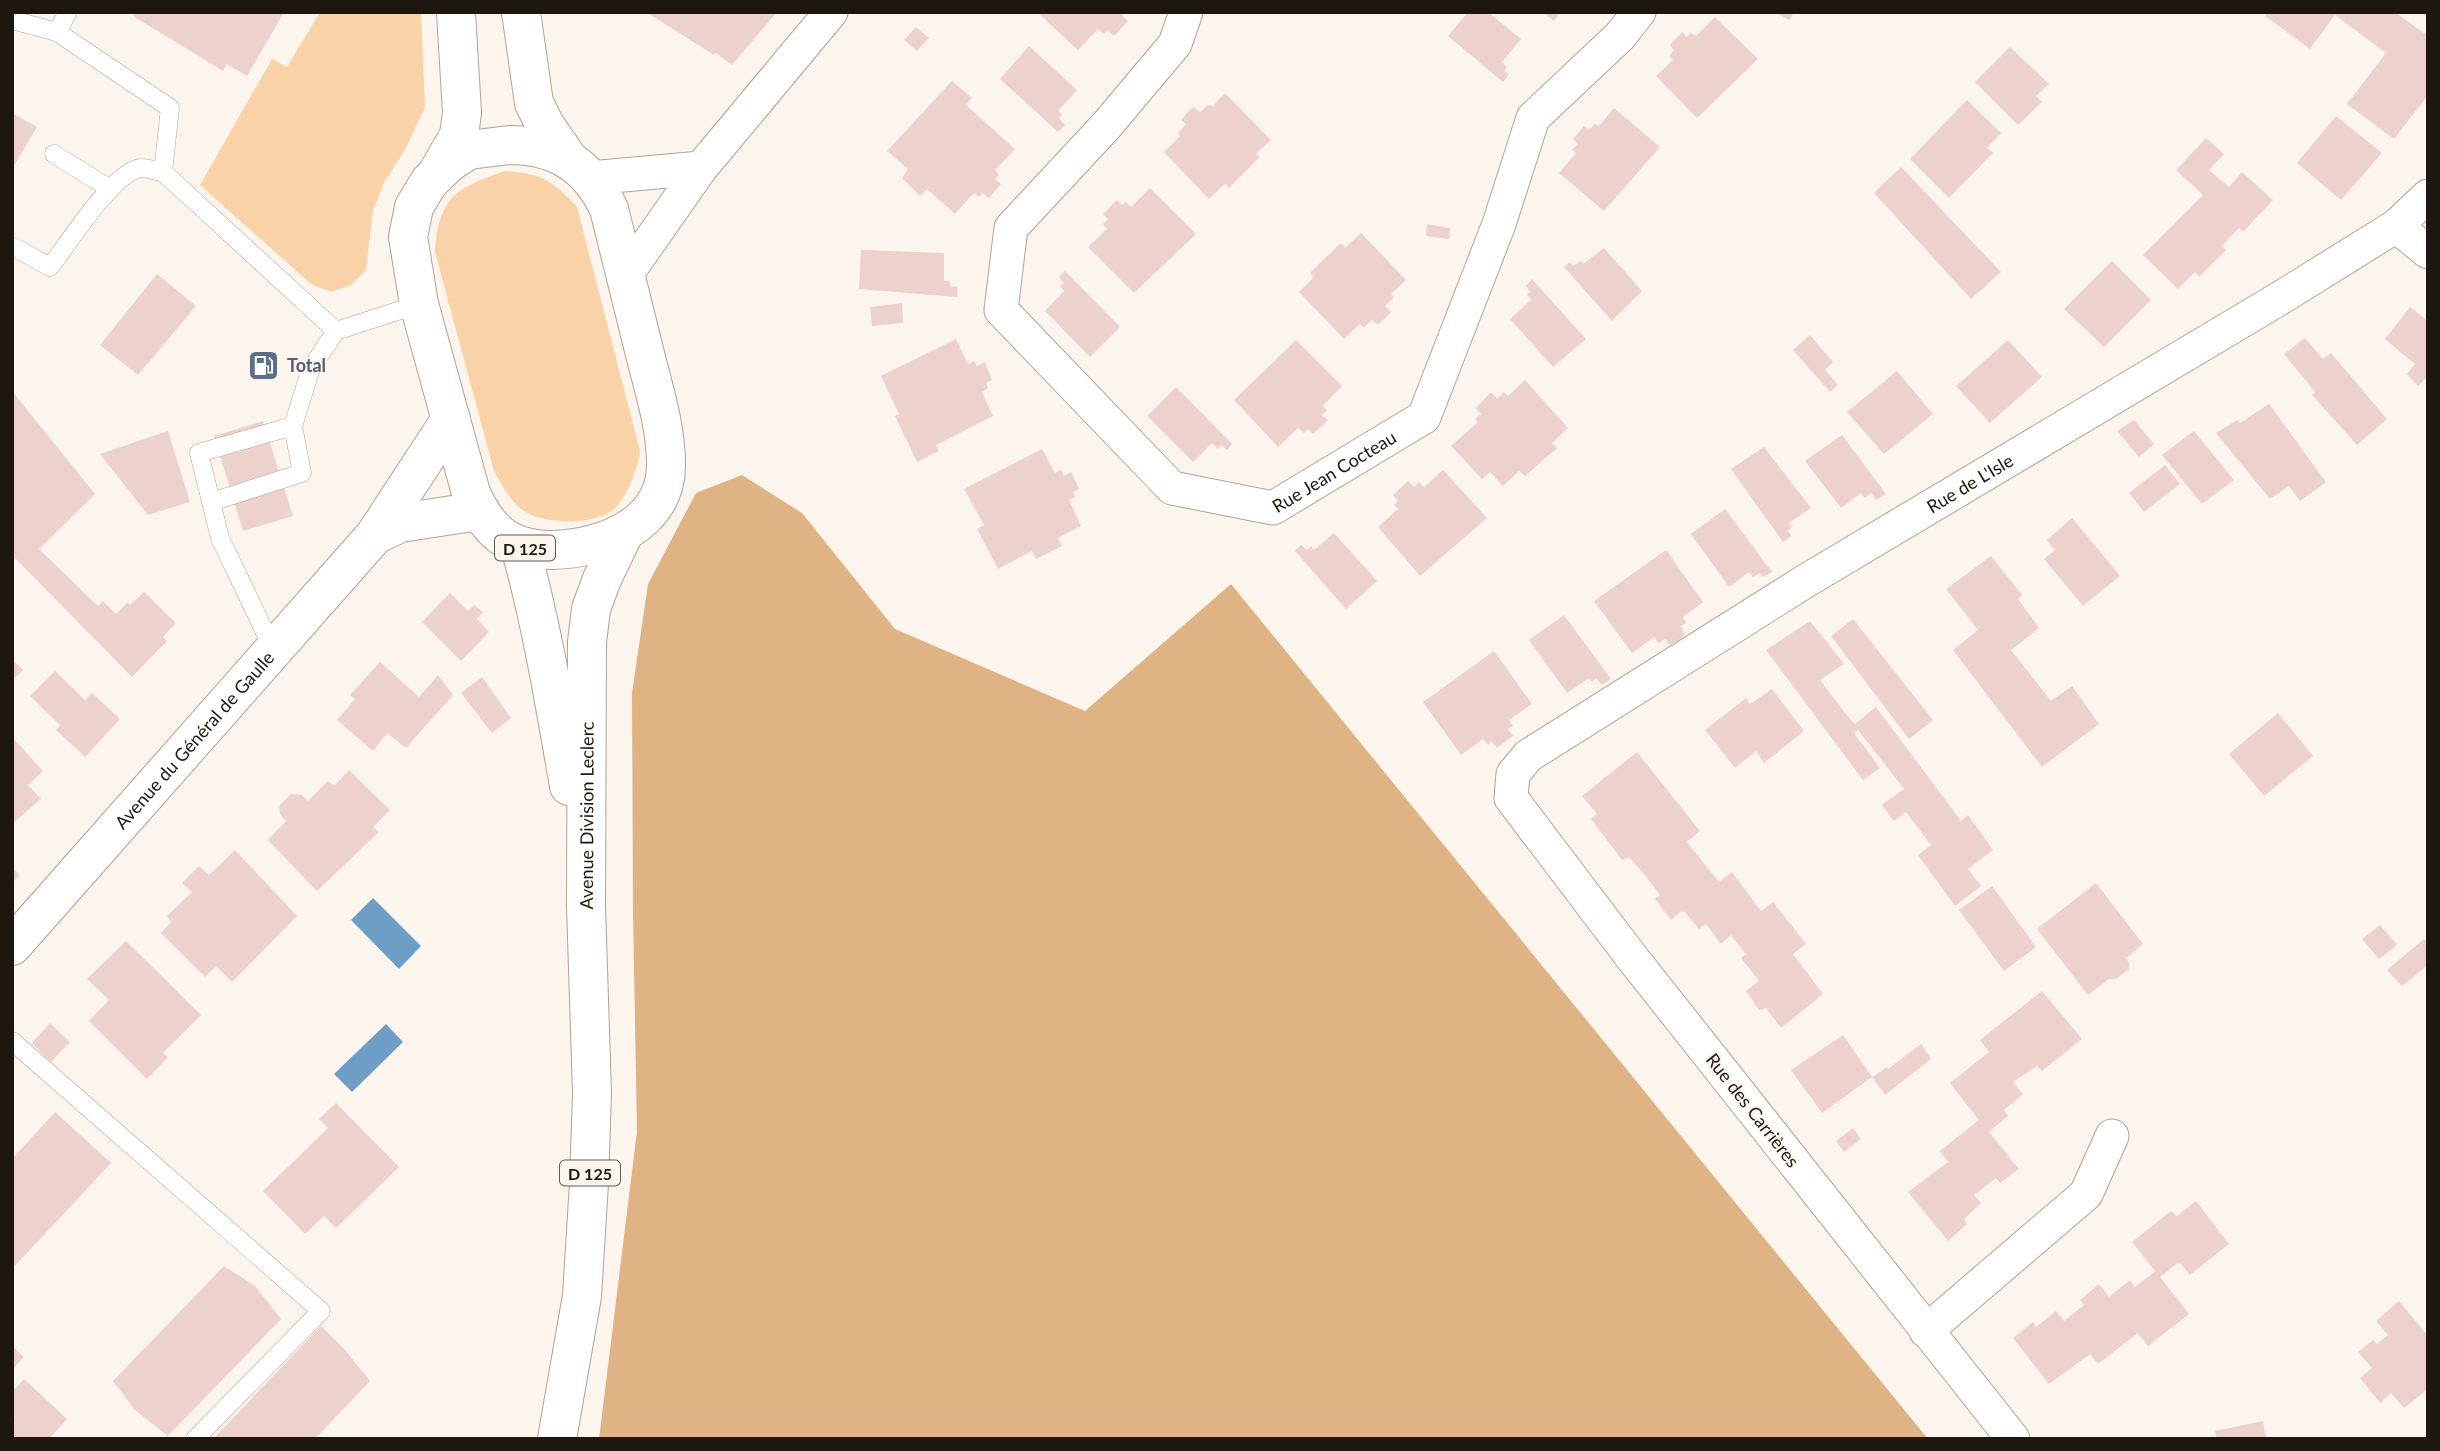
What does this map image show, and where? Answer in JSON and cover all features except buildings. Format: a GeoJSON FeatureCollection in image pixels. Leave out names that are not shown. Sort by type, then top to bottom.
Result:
{"type":"FeatureCollection","features":[{"type":"Feature","properties":{"kind":"main road","name":"D 125"},"geometry":{"type":"LineString","coordinates":[[435,176],[459,135],[463,113],[457,12]]}},
{"type":"Feature","properties":{"kind":"main road","name":"D 125"},"geometry":{"type":"LineString","coordinates":[[522,12],[534,103],[545,125],[602,194],[609,209],[661,420],[667,467],[663,486],[655,503],[644,517],[624,533],[592,546],[572,550],[543,550],[520,547],[495,530],[479,511],[471,493],[419,304],[408,237],[414,207],[429,182],[450,162],[470,150],[529,145],[548,150],[580,169]]}},
{"type":"Feature","properties":{"kind":"main road","name":"Avenue du Général de Gaulle"},"geometry":{"type":"LineString","coordinates":[[12,946],[375,535],[451,419]]}},
{"type":"Feature","properties":{"kind":"main road","name":"Avenue du Général de Gaulle"},"geometry":{"type":"LineString","coordinates":[[375,535],[400,523],[479,511]]}},
{"type":"Feature","properties":{"kind":"main road","name":"Avenue Division Leclerc"},"geometry":{"type":"LineString","coordinates":[[586,906],[587,642],[591,609],[601,579],[624,533]]}},
{"type":"Feature","properties":{"kind":"main road","name":"Avenue Division Leclerc"},"geometry":{"type":"LineString","coordinates":[[520,547],[533,592],[551,680],[586,906]]}},
{"type":"Feature","properties":{"kind":"main road","name":"D 125"},"geometry":{"type":"LineString","coordinates":[[557,1439],[582,1296],[589,1183],[592,1093],[586,906]]}},
{"type":"Feature","properties":{"kind":"street"},"geometry":{"type":"LineString","coordinates":[[626,275],[701,168],[831,12]]}},
{"type":"Feature","properties":{"kind":"street","name":"Rue Jean Cocteau"},"geometry":{"type":"LineString","coordinates":[[1186,12],[1175,44],[1106,126],[1011,228],[1001,310],[1172,488],[1273,508],[1424,417],[1495,234],[1532,118],[1620,36],[1639,12]]}},
{"type":"Feature","properties":{"kind":"street"},"geometry":{"type":"LineString","coordinates":[[580,169],[701,168]]}},
{"type":"Feature","properties":{"kind":"street","name":"Rue de L'Isle"},"geometry":{"type":"LineString","coordinates":[[1513,774],[1528,756],[1804,582],[2270,305],[2396,226],[2428,196]]}},
{"type":"Feature","properties":{"kind":"street"},"geometry":{"type":"LineString","coordinates":[[2396,226],[2428,252]]}},
{"type":"Feature","properties":{"kind":"street","name":"Rue des Carrières"},"geometry":{"type":"LineString","coordinates":[[1513,774],[1511,798],[1630,955],[2013,1439]]}},
{"type":"Feature","properties":{"kind":"street"},"geometry":{"type":"LineString","coordinates":[[1926,1331],[2086,1194],[2112,1136]]}},
{"type":"Feature","properties":{"kind":"lane"},"geometry":{"type":"LineString","coordinates":[[57,32],[68,12]]}},
{"type":"Feature","properties":{"kind":"lane"},"geometry":{"type":"LineString","coordinates":[[12,20],[57,32],[170,108],[163,172]]}},
{"type":"Feature","properties":{"kind":"lane"},"geometry":{"type":"LineString","coordinates":[[54,154],[110,188]]}},
{"type":"Feature","properties":{"kind":"lane"},"geometry":{"type":"LineString","coordinates":[[12,246],[50,267],[110,188],[126,175],[141,168],[163,172],[336,331]]}},
{"type":"Feature","properties":{"kind":"lane"},"geometry":{"type":"LineString","coordinates":[[211,502],[302,473],[293,426],[311,368],[336,331],[419,304]]}},
{"type":"Feature","properties":{"kind":"lane"},"geometry":{"type":"LineString","coordinates":[[274,649],[220,538],[199,453],[293,426]]}},
{"type":"Feature","properties":{"kind":"lane"},"geometry":{"type":"LineString","coordinates":[[12,1041],[321,1311],[195,1439]]}},
{"type":"Feature","properties":{"kind":"shaded area"},"geometry":{"type":"Polygon","coordinates":[[[320,12],[421,12],[425,107],[406,148],[385,181],[373,210],[366,270],[351,285],[331,292],[311,284],[200,185],[272,59],[287,67],[320,12]]]}},
{"type":"Feature","properties":{"kind":"shaded area"},"geometry":{"type":"Polygon","coordinates":[[[504,171],[537,176],[553,184],[577,207],[640,451],[632,480],[622,500],[609,513],[599,517],[558,521],[533,516],[515,503],[494,471],[435,252],[441,218],[453,197],[474,183],[504,171]]]}},
{"type":"Feature","properties":{"kind":"shaded area"},"geometry":{"type":"Polygon","coordinates":[[[742,475],[802,513],[895,629],[1085,711],[1231,584],[1928,1439],[599,1439],[637,1131],[632,693],[648,584],[696,493],[742,475]]]}},
{"type":"Feature","properties":{"kind":"water"},"geometry":{"type":"Polygon","coordinates":[[[373,898],[421,946],[399,969],[351,920],[373,898]]]}},
{"type":"Feature","properties":{"kind":"water"},"geometry":{"type":"Polygon","coordinates":[[[386,1024],[403,1042],[352,1092],[334,1074],[386,1024]]]}},
{"type":"Feature","properties":{"kind":"place","name":"Total"},"geometry":{"type":"Point","coordinates":[264,365]}}]}
